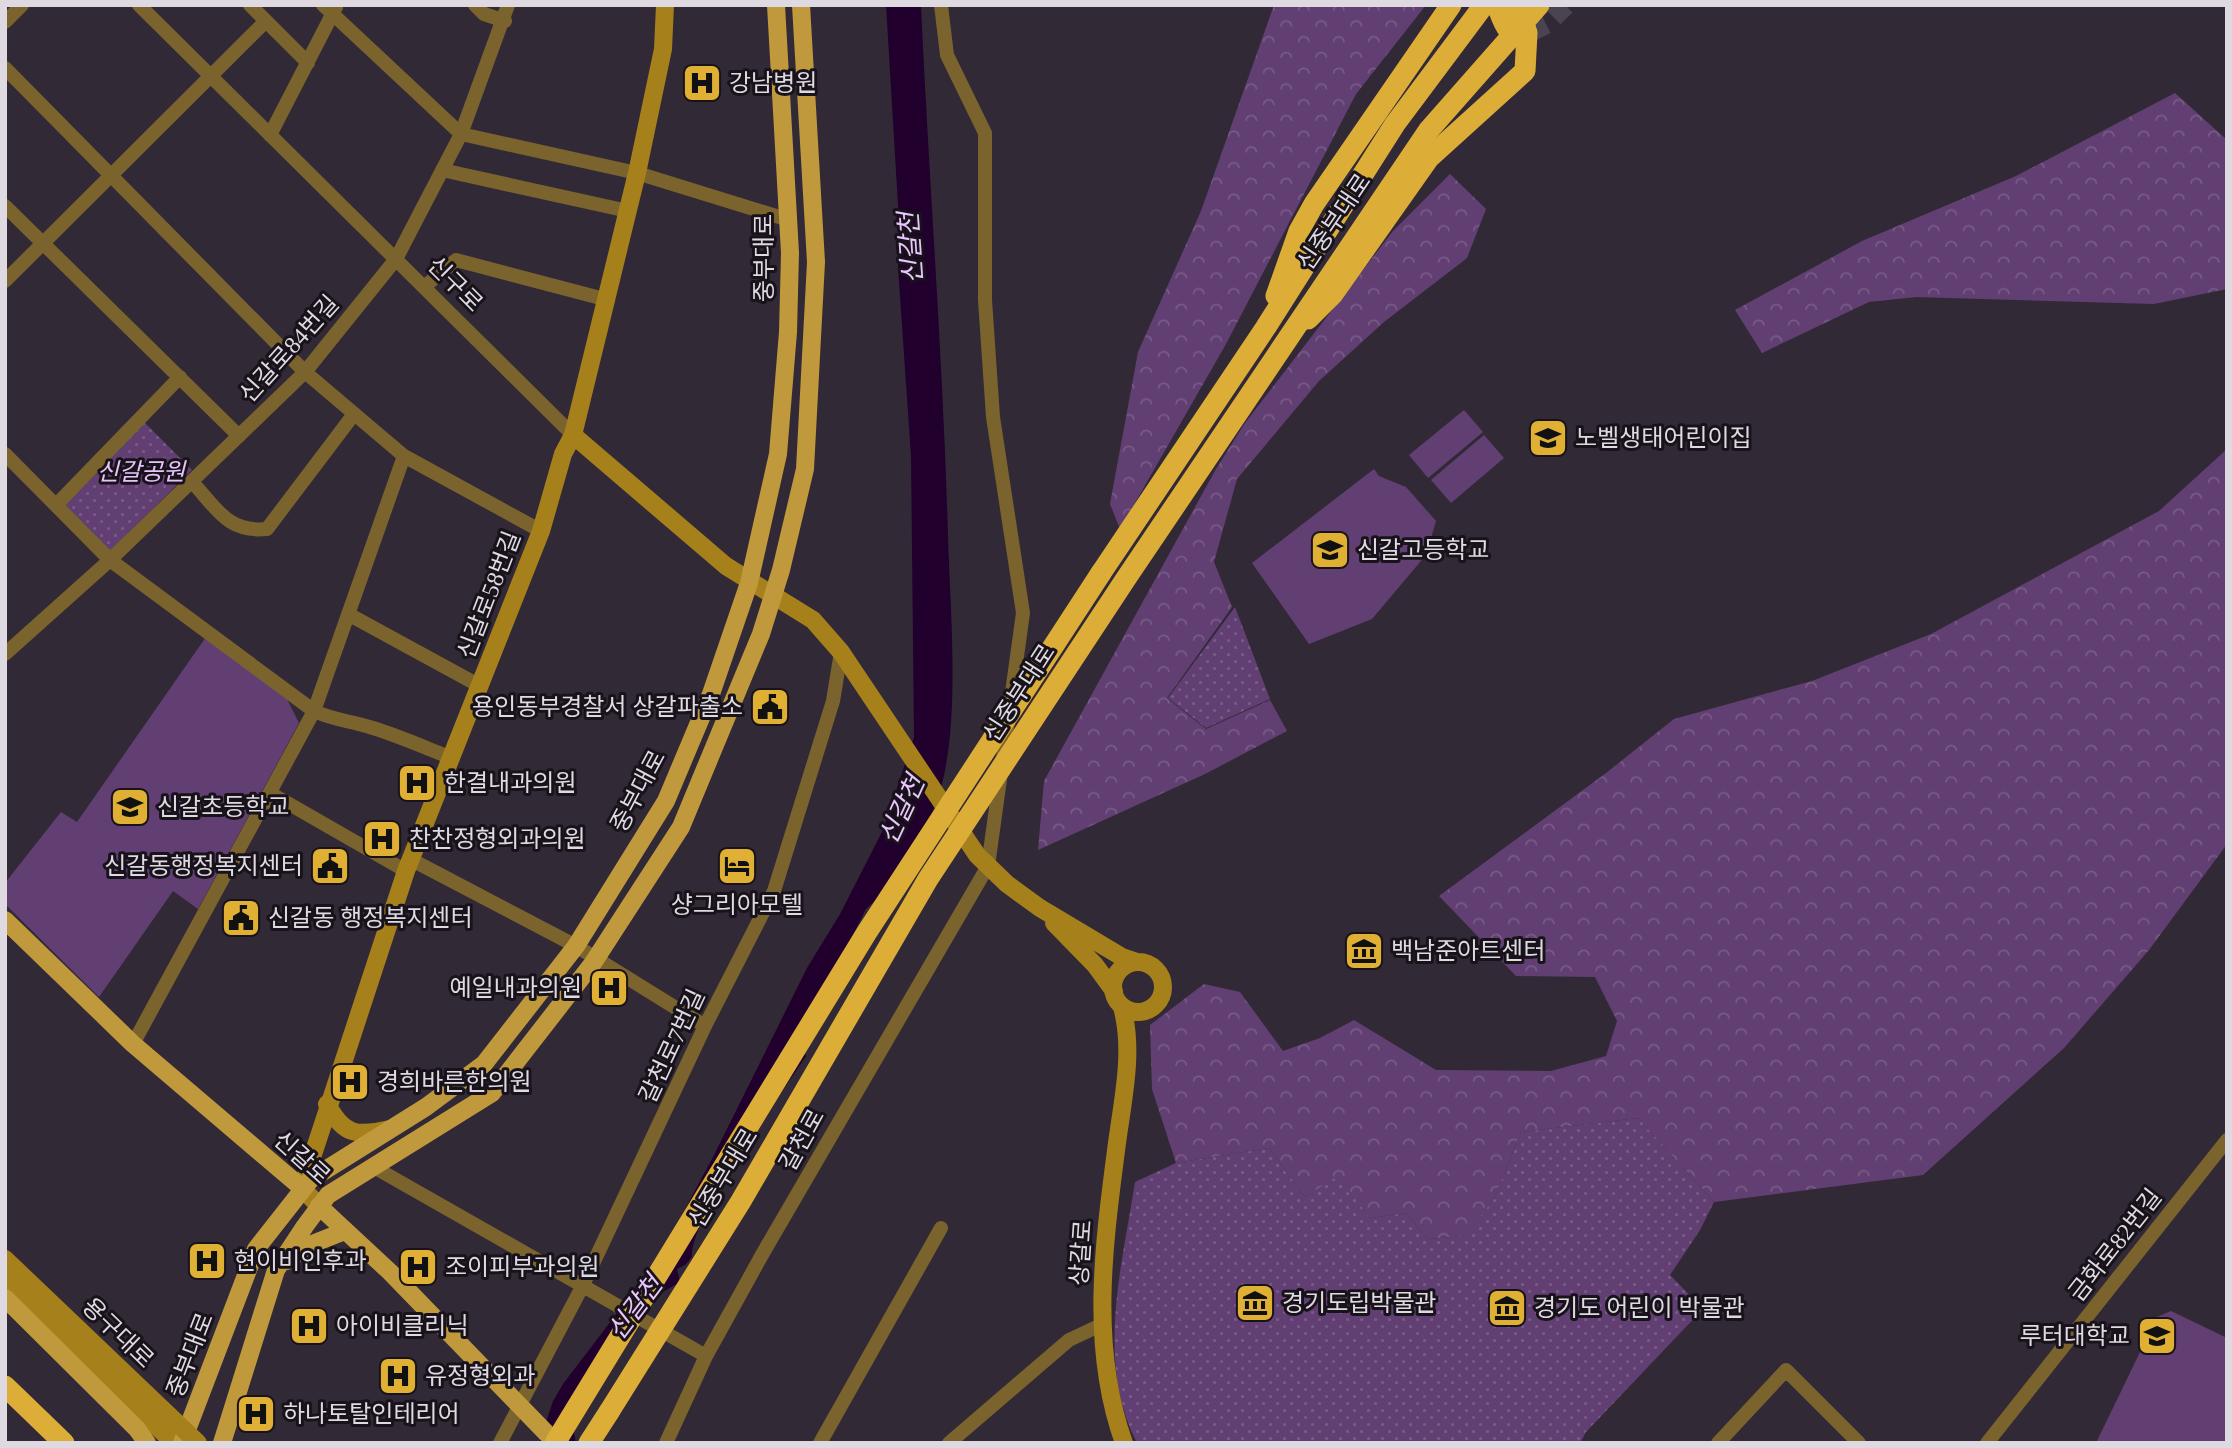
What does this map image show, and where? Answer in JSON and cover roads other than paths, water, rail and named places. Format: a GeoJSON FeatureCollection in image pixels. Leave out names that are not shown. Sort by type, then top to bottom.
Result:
{"type":"FeatureCollection","features":[{"type":"Feature","properties":{"kind":"highway","name":"신중부대로"},"geometry":{"type":"LineString","coordinates":[[555,1443],[867,932],[1101,573],[1266,327],[1395,124],[1484,5]]}},
{"type":"Feature","properties":{"kind":"highway"},"geometry":{"type":"LineString","coordinates":[[1497,5],[1509,32],[1516,35],[1527,33]]}},
{"type":"Feature","properties":{"kind":"highway"},"geometry":{"type":"LineString","coordinates":[[1284,342],[1333,294],[1429,158],[1525,71],[1527,33],[1518,5]]}},
{"type":"Feature","properties":{"kind":"highway","name":"신중부대로"},"geometry":{"type":"LineString","coordinates":[[589,1443],[740,1201],[928,879],[1284,342],[1428,131],[1539,5]]}},
{"type":"Feature","properties":{"kind":"highway"},"geometry":{"type":"LineString","coordinates":[[1266,327],[1296,240],[1314,204],[1449,9]]}},
{"type":"Feature","properties":{"kind":"highway"},"geometry":{"type":"LineString","coordinates":[[5,1386],[64,1443]]}},
{"type":"Feature","properties":{"kind":"main road","name":"중부대로"},"geometry":{"type":"LineString","coordinates":[[183,1443],[256,1250],[302,1188],[335,1161],[426,1107],[484,1065],[576,946],[666,801],[711,694],[749,583],[778,454],[788,331],[789,220],[776,5]]}},
{"type":"Feature","properties":{"kind":"main road","name":"중부대로"},"geometry":{"type":"LineString","coordinates":[[222,1443],[276,1270],[328,1195],[492,1093],[596,959],[681,827],[761,634],[805,468],[816,262],[801,5]]}},
{"type":"Feature","properties":{"kind":"main road","name":"신갈로"},"geometry":{"type":"LineString","coordinates":[[5,920],[133,1044],[302,1188]]}},
{"type":"Feature","properties":{"kind":"main road","name":"신갈로"},"geometry":{"type":"LineString","coordinates":[[319,1206],[390,1272],[555,1443]]}},
{"type":"Feature","properties":{"kind":"main road"},"geometry":{"type":"LineString","coordinates":[[276,1270],[307,1246],[345,1231]]}},
{"type":"Feature","properties":{"kind":"main road"},"geometry":{"type":"LineString","coordinates":[[5,1298],[137,1429],[146,1443]]}},
{"type":"Feature","properties":{"kind":"street"},"geometry":{"type":"LineString","coordinates":[[5,22],[22,5]]}},
{"type":"Feature","properties":{"kind":"street","name":"신구로"},"geometry":{"type":"LineString","coordinates":[[139,5],[573,435],[640,495],[749,583],[790,603],[813,620],[841,652],[982,860],[1040,908]]}},
{"type":"Feature","properties":{"kind":"street"},"geometry":{"type":"LineString","coordinates":[[250,5],[308,63]]}},
{"type":"Feature","properties":{"kind":"street"},"geometry":{"type":"LineString","coordinates":[[475,5],[484,14],[505,21]]}},
{"type":"Feature","properties":{"kind":"street","name":"신갈로84번길"},"geometry":{"type":"LineString","coordinates":[[5,654],[110,560],[305,372],[396,259],[461,134],[505,21],[508,5]]}},
{"type":"Feature","properties":{"kind":"street","name":"신갈로58번길"},"geometry":{"type":"LineString","coordinates":[[302,1188],[327,1104],[409,866],[541,531],[563,454],[573,435],[637,173],[663,49],[665,5]]}},
{"type":"Feature","properties":{"kind":"street"},"geometry":{"type":"LineString","coordinates":[[941,5],[947,55],[985,133],[985,300],[993,417],[1023,613],[982,860]]}},
{"type":"Feature","properties":{"kind":"street"},"geometry":{"type":"LineString","coordinates":[[270,135],[308,63],[331,8],[461,134],[637,173],[789,220]]}},
{"type":"Feature","properties":{"kind":"street"},"geometry":{"type":"LineString","coordinates":[[5,281],[266,21]]}},
{"type":"Feature","properties":{"kind":"street"},"geometry":{"type":"LineString","coordinates":[[5,68],[305,372],[404,456],[541,531]]}},
{"type":"Feature","properties":{"kind":"street"},"geometry":{"type":"LineString","coordinates":[[442,170],[628,211]]}},
{"type":"Feature","properties":{"kind":"street"},"geometry":{"type":"LineString","coordinates":[[5,205],[239,436]]}},
{"type":"Feature","properties":{"kind":"street"},"geometry":{"type":"LineString","coordinates":[[424,287],[456,260],[608,300]]}},
{"type":"Feature","properties":{"kind":"street"},"geometry":{"type":"LineString","coordinates":[[56,505],[180,377]]}},
{"type":"Feature","properties":{"kind":"street"},"geometry":{"type":"LineString","coordinates":[[192,482],[232,524],[247,531],[267,529],[354,414]]}},
{"type":"Feature","properties":{"kind":"street"},"geometry":{"type":"LineString","coordinates":[[5,454],[110,560],[314,711],[333,720],[345,719],[374,728],[452,758]]}},
{"type":"Feature","properties":{"kind":"street"},"geometry":{"type":"LineString","coordinates":[[133,1044],[314,711],[404,456]]}},
{"type":"Feature","properties":{"kind":"street"},"geometry":{"type":"LineString","coordinates":[[348,614],[480,686]]}},
{"type":"Feature","properties":{"kind":"street","name":"갈천로7번길"},"geometry":{"type":"LineString","coordinates":[[500,1443],[523,1407],[705,1026],[774,891],[833,701],[841,652]]}},
{"type":"Feature","properties":{"kind":"street"},"geometry":{"type":"LineString","coordinates":[[270,793],[409,866],[576,946],[705,1026]]}},
{"type":"Feature","properties":{"kind":"street","name":"갈천로"},"geometry":{"type":"LineString","coordinates":[[666,1443],[706,1356],[982,860]]}},
{"type":"Feature","properties":{"kind":"street"},"geometry":{"type":"LineString","coordinates":[[1040,908],[1122,957],[1152,966],[1163,982],[1162,996],[1149,1010],[1132,1012],[1118,999],[1095,965],[1040,908]]}},
{"type":"Feature","properties":{"kind":"street"},"geometry":{"type":"LineString","coordinates":[[1118,999],[1119,971],[1138,962]]}},
{"type":"Feature","properties":{"kind":"street","name":"상갈로"},"geometry":{"type":"LineString","coordinates":[[1118,999],[1126,1023],[1128,1065],[1108,1213],[1101,1325],[1106,1385],[1124,1443]]}},
{"type":"Feature","properties":{"kind":"street","name":"상갈로"},"geometry":{"type":"LineString","coordinates":[[1128,1065],[1149,1010]]}},
{"type":"Feature","properties":{"kind":"street"},"geometry":{"type":"LineString","coordinates":[[327,1104],[340,1125],[351,1132],[373,1133],[390,1129]]}},
{"type":"Feature","properties":{"kind":"street","name":"금화로82번길"},"geometry":{"type":"LineString","coordinates":[[1987,1443],[2227,1140]]}},
{"type":"Feature","properties":{"kind":"street"},"geometry":{"type":"LineString","coordinates":[[372,1166],[706,1356]]}},
{"type":"Feature","properties":{"kind":"street","name":"신갈로"},"geometry":{"type":"LineString","coordinates":[[302,1188],[319,1206]]}},
{"type":"Feature","properties":{"kind":"street"},"geometry":{"type":"LineString","coordinates":[[820,1443],[941,1228]]}},
{"type":"Feature","properties":{"kind":"street","name":"용구대로"},"geometry":{"type":"LineString","coordinates":[[5,1259],[198,1443]]}},
{"type":"Feature","properties":{"kind":"street","name":"용구대로"},"geometry":{"type":"LineString","coordinates":[[5,1280],[174,1443]]}},
{"type":"Feature","properties":{"kind":"street"},"geometry":{"type":"LineString","coordinates":[[949,1443],[1069,1340],[1101,1325]]}},
{"type":"Feature","properties":{"kind":"street"},"geometry":{"type":"LineString","coordinates":[[1718,1443],[1786,1370],[1850,1439]]}},
{"type":"Feature","properties":{"kind":"water","name":"신갈천"},"geometry":{"type":"Polygon","coordinates":[[[886,5],[921,5],[943,402],[952,628],[951,726],[942,784],[922,835],[891,883],[866,909],[799,1042],[806,1056],[758,1126],[705,1214],[695,1238],[692,1257],[677,1269],[680,1282],[651,1299],[573,1428],[576,1443],[539,1443],[553,1401],[563,1384],[659,1258],[714,1155],[807,968],[840,914],[883,830],[914,737],[911,456],[898,268],[899,222],[886,5]]]}},
{"type":"Feature","properties":{"kind":"tunnel"},"geometry":{"type":"LineString","coordinates":[[1527,33],[1547,23],[1565,5]]}},
{"type":"Feature","properties":{"kind":"place","name":"강남병원"},"geometry":{"type":"Point","coordinates":[702,83]}},
{"type":"Feature","properties":{"kind":"place","name":"노벨생태어린이집"},"geometry":{"type":"Point","coordinates":[1548,438]}},
{"type":"Feature","properties":{"kind":"place","name":"신갈고등학교"},"geometry":{"type":"Point","coordinates":[1330,550]}},
{"type":"Feature","properties":{"kind":"place","name":"용인동부경찰서 상갈파출소"},"geometry":{"type":"Point","coordinates":[770,707]}},
{"type":"Feature","properties":{"kind":"place","name":"한결내과의원"},"geometry":{"type":"Point","coordinates":[417,783]}},
{"type":"Feature","properties":{"kind":"place","name":"신갈초등학교"},"geometry":{"type":"Point","coordinates":[130,807]}},
{"type":"Feature","properties":{"kind":"place","name":"찬찬정형외과의원"},"geometry":{"type":"Point","coordinates":[382,839]}},
{"type":"Feature","properties":{"kind":"place","name":"신갈동행정복지센터"},"geometry":{"type":"Point","coordinates":[330,866]}},
{"type":"Feature","properties":{"kind":"place","name":"샹그리아모텔"},"geometry":{"type":"Point","coordinates":[737,866]}},
{"type":"Feature","properties":{"kind":"place","name":"신갈동 행정복지센터"},"geometry":{"type":"Point","coordinates":[241,918]}},
{"type":"Feature","properties":{"kind":"place","name":"백남준아트센터"},"geometry":{"type":"Point","coordinates":[1364,951]}},
{"type":"Feature","properties":{"kind":"place","name":"예일내과의원"},"geometry":{"type":"Point","coordinates":[609,988]}},
{"type":"Feature","properties":{"kind":"place","name":"경희바른한의원"},"geometry":{"type":"Point","coordinates":[350,1082]}},
{"type":"Feature","properties":{"kind":"place","name":"현이비인후과"},"geometry":{"type":"Point","coordinates":[207,1261]}},
{"type":"Feature","properties":{"kind":"place","name":"조이피부과의원"},"geometry":{"type":"Point","coordinates":[418,1267]}},
{"type":"Feature","properties":{"kind":"place","name":"경기도립박물관"},"geometry":{"type":"Point","coordinates":[1255,1303]}},
{"type":"Feature","properties":{"kind":"place","name":"경기도 어린이 박물관"},"geometry":{"type":"Point","coordinates":[1507,1308]}},
{"type":"Feature","properties":{"kind":"place","name":"아이비클리닉"},"geometry":{"type":"Point","coordinates":[309,1326]}},
{"type":"Feature","properties":{"kind":"place","name":"루터대학교"},"geometry":{"type":"Point","coordinates":[2157,1336]}},
{"type":"Feature","properties":{"kind":"place","name":"유정형외과"},"geometry":{"type":"Point","coordinates":[398,1376]}},
{"type":"Feature","properties":{"kind":"place","name":"하나토탈인테리어"},"geometry":{"type":"Point","coordinates":[256,1414]}},
{"type":"Feature","properties":{"kind":"park label","name":"신갈공원"},"geometry":{"type":"Point","coordinates":[141,472]}}]}
